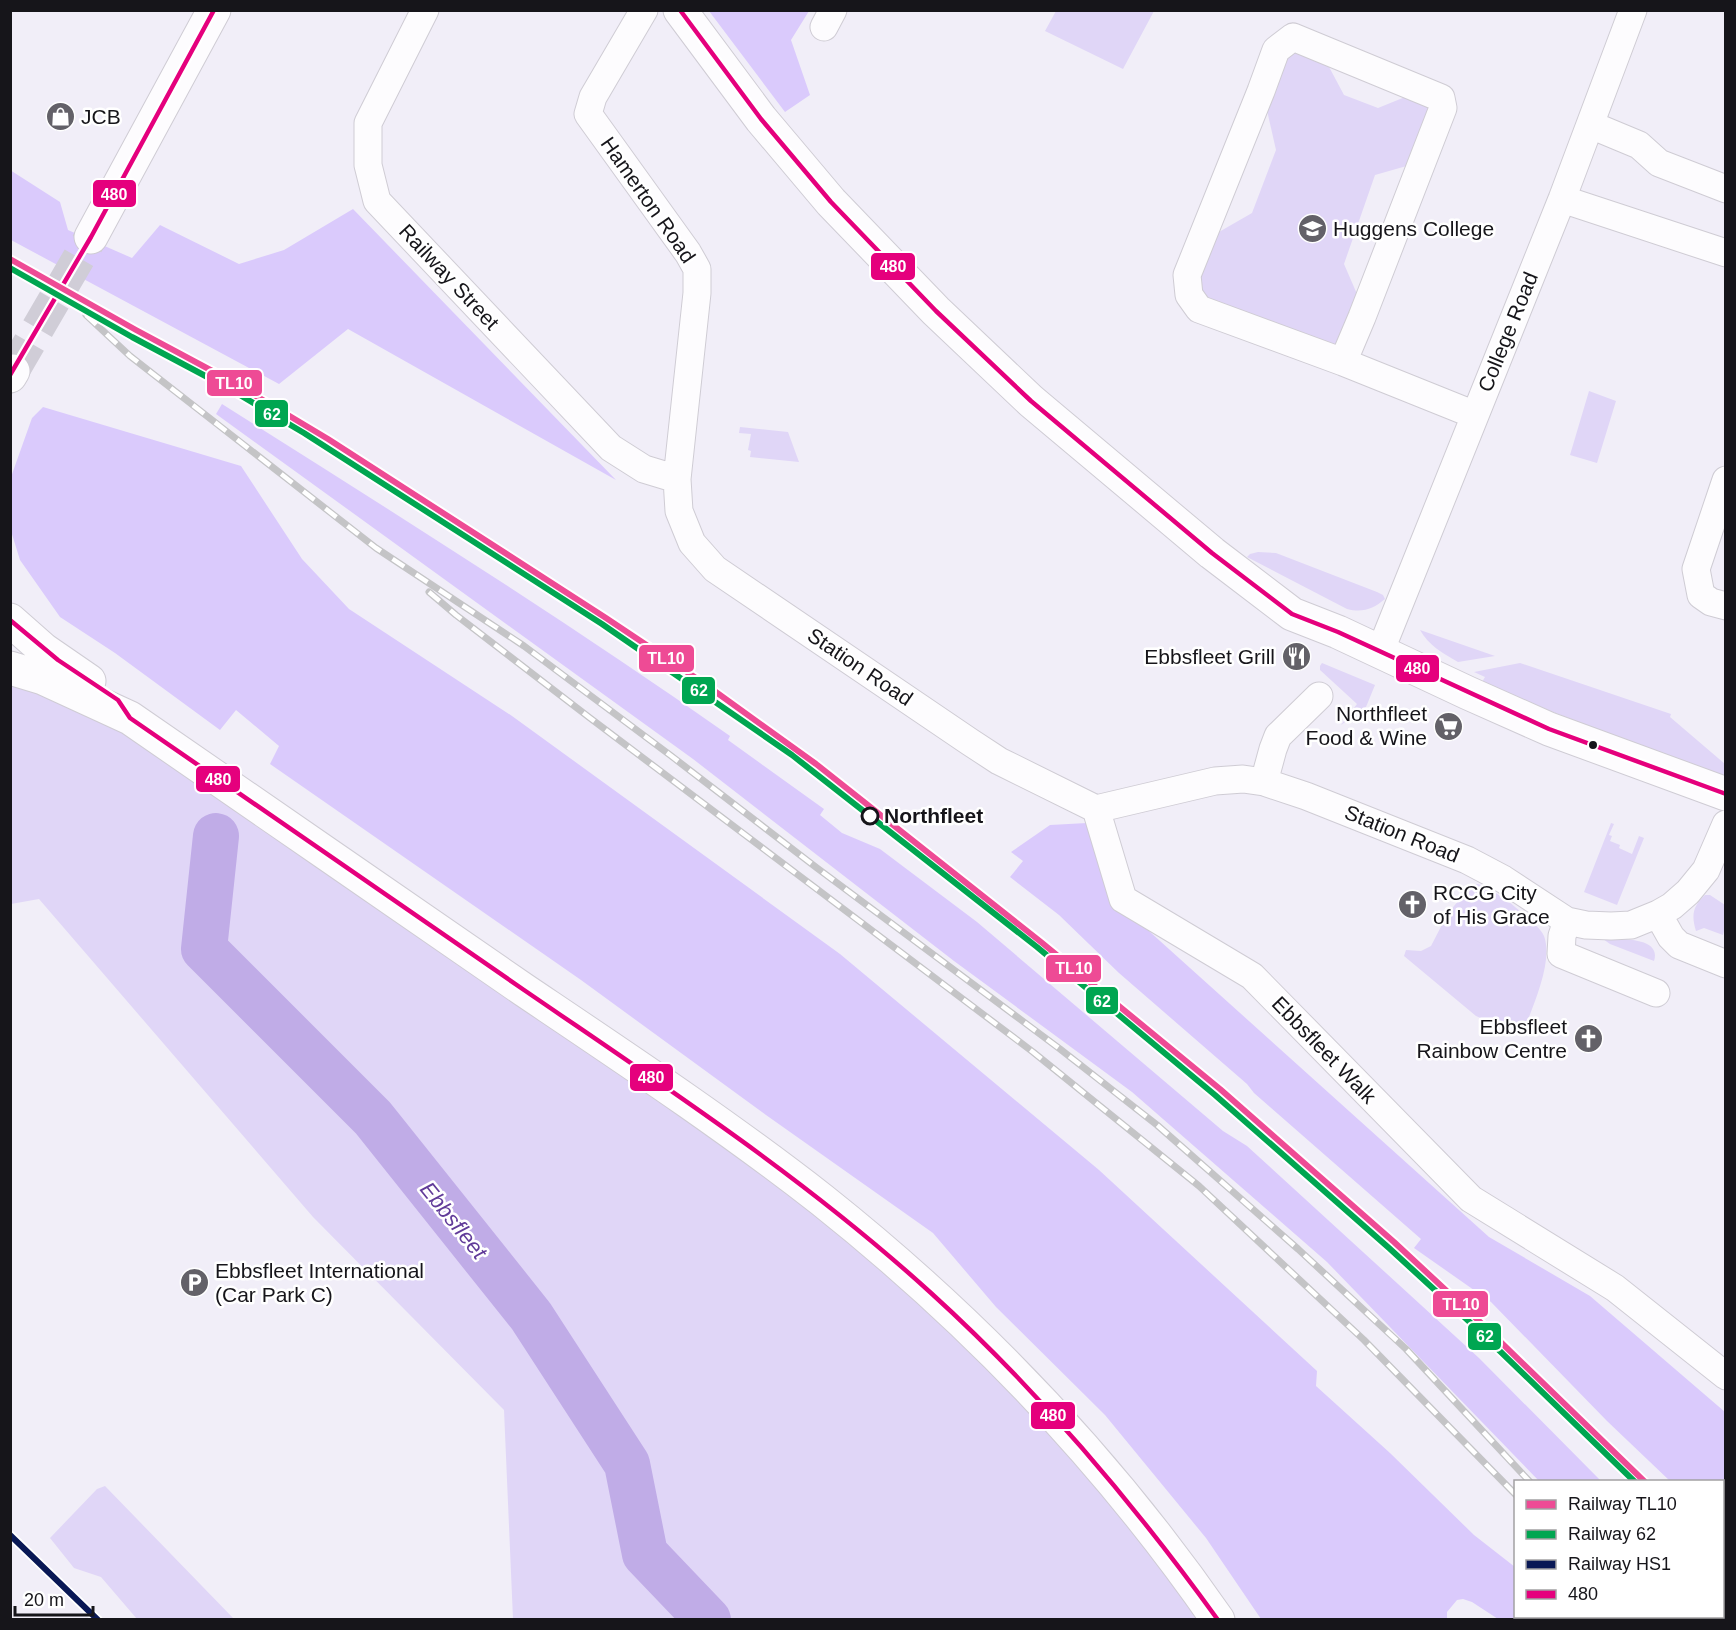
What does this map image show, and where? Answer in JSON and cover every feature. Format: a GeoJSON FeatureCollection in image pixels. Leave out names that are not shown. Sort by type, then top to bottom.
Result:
{"type":"FeatureCollection","features":[{"type":"Feature","properties":{"kind":"main road"},"geometry":{"type":"LineString","coordinates":[[91,237],[214,10]]}},
{"type":"Feature","properties":{"kind":"main road"},"geometry":{"type":"LineString","coordinates":[[680,10],[761,119],[831,202],[936,311],[1031,401],[1212,553],[1292,614],[1549,729],[1725,794]]}},
{"type":"Feature","properties":{"kind":"main road"},"geometry":{"type":"LineString","coordinates":[[10,620],[57,660],[118,700],[130,718]]}},
{"type":"Feature","properties":{"kind":"main road"},"geometry":{"type":"LineString","coordinates":[[10,668],[43,678],[130,718],[691,1105],[831,1208],[949,1310],[1023,1382],[1138,1512],[1184,1570],[1218,1620]]}},
{"type":"Feature","properties":{"kind":"street","name":"Railway Street"},"geometry":{"type":"LineString","coordinates":[[425,10],[368,123],[368,165],[377,201],[611,448],[644,470],[678,479]]}},
{"type":"Feature","properties":{"kind":"street","name":"Hamerton Road"},"geometry":{"type":"LineString","coordinates":[[644,10],[593,97],[588,114],[688,252],[697,269],[697,293],[678,479]]}},
{"type":"Feature","properties":{"kind":"street","name":"College Road"},"geometry":{"type":"LineString","coordinates":[[1380,652],[1562,199],[1633,10]]}},
{"type":"Feature","properties":{"kind":"street"},"geometry":{"type":"LineString","coordinates":[[1343,362],[1367,306],[1443,108],[1442,98],[1293,37],[1276,50],[1187,275],[1189,295],[1199,309],[1343,362],[1475,415]]}},
{"type":"Feature","properties":{"kind":"street"},"geometry":{"type":"LineString","coordinates":[[1591,125],[1639,145],[1659,162],[1725,189]]}},
{"type":"Feature","properties":{"kind":"street"},"geometry":{"type":"LineString","coordinates":[[1562,199],[1725,253]]}},
{"type":"Feature","properties":{"kind":"street","name":"Station Road"},"geometry":{"type":"LineString","coordinates":[[678,479],[679,511],[692,543],[715,568],[999,761],[1096,809]]}},
{"type":"Feature","properties":{"kind":"street"},"geometry":{"type":"LineString","coordinates":[[1725,480],[1696,569],[1701,595],[1725,606]]}},
{"type":"Feature","properties":{"kind":"street"},"geometry":{"type":"LineString","coordinates":[[1096,809],[1215,781],[1243,779],[1264,782],[1278,735],[1319,696]]}},
{"type":"Feature","properties":{"kind":"street","name":"Station Road"},"geometry":{"type":"LineString","coordinates":[[1264,782],[1306,795],[1467,860],[1503,879],[1567,921],[1586,925],[1623,926],[1639,923],[1659,914],[1681,899],[1701,877],[1711,861],[1725,824]]}},
{"type":"Feature","properties":{"kind":"street","name":"Ebbsfleet Walk"},"geometry":{"type":"LineString","coordinates":[[1096,809],[1123,899],[1252,976],[1471,1199],[1615,1288],[1725,1376]]}},
{"type":"Feature","properties":{"kind":"street"},"geometry":{"type":"LineString","coordinates":[[1659,914],[1671,937],[1679,945],[1725,964]]}},
{"type":"Feature","properties":{"kind":"street"},"geometry":{"type":"LineString","coordinates":[[1567,921],[1562,936],[1561,954],[1656,993]]}},
{"type":"Feature","properties":{"kind":"shaded area"},"geometry":{"type":"Polygon","coordinates":[[[709,11],[809,11],[791,40],[810,95],[785,112],[709,11]]]}},
{"type":"Feature","properties":{"kind":"shaded area"},"geometry":{"type":"Polygon","coordinates":[[[1056,11],[1154,11],[1123,69],[1045,31],[1056,11]]]}},
{"type":"Feature","properties":{"kind":"shaded area"},"geometry":{"type":"Polygon","coordinates":[[[1301,49],[1328,65],[1344,95],[1378,108],[1415,93],[1426,99],[1431,117],[1410,165],[1375,175],[1344,264],[1357,294],[1337,347],[1206,305],[1197,289],[1212,236],[1252,213],[1276,150],[1266,106],[1282,59],[1301,49]]]}},
{"type":"Feature","properties":{"kind":"shaded area"},"geometry":{"type":"Polygon","coordinates":[[[10,170],[60,202],[68,230],[132,258],[160,225],[239,264],[284,250],[353,209],[616,480],[348,329],[279,384],[11,240],[10,170]]]}},
{"type":"Feature","properties":{"kind":"shaded area"},"geometry":{"type":"Polygon","coordinates":[[[1589,391],[1616,401],[1597,463],[1570,455],[1589,391]]]}},
{"type":"Feature","properties":{"kind":"shaded area"},"geometry":{"type":"Polygon","coordinates":[[[222,404],[605,650],[730,736],[728,740],[824,809],[820,815],[842,833],[880,849],[977,922],[1223,1131],[1247,1146],[1479,1358],[1600,1480],[1538,1480],[1327,1262],[1132,1092],[954,961],[693,759],[216,414],[222,404]]]}},
{"type":"Feature","properties":{"kind":"shaded area"},"geometry":{"type":"Polygon","coordinates":[[[43,407],[241,466],[302,559],[349,609],[512,716],[840,954],[1099,1170],[1317,1371],[1316,1386],[1390,1453],[1474,1535],[1514,1566],[1514,1618],[1570,1619],[1498,1619],[1472,1602],[1463,1599],[1457,1600],[1447,1612],[1447,1619],[1261,1619],[1206,1538],[1105,1415],[996,1307],[933,1233],[581,980],[270,764],[279,746],[236,710],[220,730],[115,653],[60,617],[20,560],[11,531],[11,477],[32,418],[43,407]]]}},
{"type":"Feature","properties":{"kind":"shaded area"},"geometry":{"type":"Polygon","coordinates":[[[740,427],[788,432],[799,462],[750,457],[751,451],[748,450],[751,434],[739,433],[740,427]]]}},
{"type":"Feature","properties":{"kind":"shaded area"},"geometry":{"type":"Polygon","coordinates":[[[1258,552],[1276,553],[1377,592],[1385,599],[1368,609],[1358,611],[1347,609],[1247,557],[1258,552]]]}},
{"type":"Feature","properties":{"kind":"shaded area"},"geometry":{"type":"Polygon","coordinates":[[[1420,630],[1495,656],[1458,662],[1432,645],[1420,630]]]}},
{"type":"Feature","properties":{"kind":"shaded area"},"geometry":{"type":"Polygon","coordinates":[[[1322,663],[1375,685],[1366,707],[1341,725],[1357,704],[1320,670],[1322,663]]]}},
{"type":"Feature","properties":{"kind":"shaded area"},"geometry":{"type":"Polygon","coordinates":[[[1520,663],[1671,714],[1670,717],[1725,764],[1725,778],[1553,712],[1482,682],[1485,677],[1474,672],[1520,663]]]}},
{"type":"Feature","properties":{"kind":"shaded area"},"geometry":{"type":"Polygon","coordinates":[[[10,680],[90,707],[716,1139],[821,1218],[877,1264],[1025,1404],[1120,1510],[1202,1619],[513,1619],[504,1410],[313,1217],[39,899],[11,904],[10,680]]]}},
{"type":"Feature","properties":{"kind":"shaded area"},"geometry":{"type":"Polygon","coordinates":[[[1087,823],[1110,896],[1489,1237],[1590,1296],[1725,1412],[1725,1535],[1724,1480],[1669,1480],[1607,1421],[1491,1302],[1414,1248],[1421,1239],[1119,973],[1059,915],[1010,877],[1023,861],[1011,852],[1050,825],[1087,823]]]}},
{"type":"Feature","properties":{"kind":"shaded area"},"geometry":{"type":"Polygon","coordinates":[[[1611,823],[1614,824],[1609,835],[1612,836],[1610,841],[1632,854],[1639,836],[1644,838],[1617,905],[1584,892],[1611,823]]]}},
{"type":"Feature","properties":{"kind":"shaded area"},"geometry":{"type":"Polygon","coordinates":[[[1478,884],[1511,904],[1537,926],[1544,936],[1546,959],[1544,972],[1522,1036],[1476,1016],[1404,956],[1406,950],[1421,951],[1431,946],[1448,913],[1472,885],[1478,884]]]}},
{"type":"Feature","properties":{"kind":"shaded area"},"geometry":{"type":"Polygon","coordinates":[[[1705,895],[1710,895],[1725,905],[1723,935],[1704,928],[1696,931],[1694,911],[1705,895]]]}},
{"type":"Feature","properties":{"kind":"shaded area"},"geometry":{"type":"Polygon","coordinates":[[[1603,939],[1628,939],[1645,943],[1652,947],[1655,953],[1654,961],[1610,944],[1603,939]]]}},
{"type":"Feature","properties":{"kind":"shaded area"},"geometry":{"type":"Polygon","coordinates":[[[105,1486],[234,1619],[137,1619],[101,1577],[74,1568],[50,1538],[97,1489],[105,1486]]]}},
{"type":"Feature","properties":{"kind":"shaded area"},"geometry":{"type":"Polygon","coordinates":[[[1724,1608],[1725,1610],[1725,1619],[1670,1618],[1724,1618],[1724,1608]]]}},
{"type":"Feature","properties":{"kind":"waterway","name":"Ebbsfleet"},"geometry":{"type":"LineString","coordinates":[[216,836],[204,949],[373,1118],[531,1316],[627,1464],[645,1554],[708,1620]]}},
{"type":"Feature","properties":{"kind":"tunnel"},"geometry":{"type":"LineString","coordinates":[[13,371],[91,237]]}},
{"type":"Feature","properties":{"kind":"railway"},"geometry":{"type":"LineString","coordinates":[[86,315],[130,356],[376,548],[524,646],[1060,1049],[1157,1125],[1298,1249],[1406,1349],[1528,1480]]}},
{"type":"Feature","properties":{"kind":"railway"},"geometry":{"type":"LineString","coordinates":[[429,592],[590,718],[1033,1052],[1199,1186],[1364,1340],[1514,1493]]}},
{"type":"Feature","properties":{"kind":"rail line","name":"TL10"},"geometry":{"type":"LineString","coordinates":[[10,259],[231,381],[328,439],[606,618],[702,682],[816,764],[1041,942],[1220,1089],[1394,1242],[1643,1480]]}},
{"type":"Feature","properties":{"kind":"rail line","name":"62"},"geometry":{"type":"LineString","coordinates":[[10,268],[228,388],[304,433],[602,624],[792,755],[1037,947],[1215,1095],[1474,1326],[1633,1480]]}},
{"type":"Feature","properties":{"kind":"rail line","name":"HS1"},"geometry":{"type":"LineString","coordinates":[[10,1535],[98,1620]]}},
{"type":"Feature","properties":{"kind":"transit line","name":"480"},"geometry":{"type":"LineString","coordinates":[[10,375],[91,237],[214,10]]}},
{"type":"Feature","properties":{"kind":"transit line","name":"480"},"geometry":{"type":"LineString","coordinates":[[680,10],[761,119],[831,202],[936,311],[1031,401],[1212,553],[1292,614],[1338,632],[1549,729],[1726,794]]}},
{"type":"Feature","properties":{"kind":"transit line","name":"480"},"geometry":{"type":"LineString","coordinates":[[10,620],[58,660],[118,700],[130,718],[733,1134],[883,1251],[971,1330],[1047,1408],[1152,1532],[1218,1620]]}},
{"type":"Feature","properties":{"kind":"place","name":"JCB"},"geometry":{"type":"Point","coordinates":[60,117]}},
{"type":"Feature","properties":{"kind":"place","name":"Huggens College"},"geometry":{"type":"Point","coordinates":[1312,229]}},
{"type":"Feature","properties":{"kind":"place","name":"Ebbsfleet Grill"},"geometry":{"type":"Point","coordinates":[1296,657]}},
{"type":"Feature","properties":{"kind":"place","name":"Northfleet Food & Wine"},"geometry":{"type":"Point","coordinates":[1448,726]}},
{"type":"Feature","properties":{"kind":"place","name":"Northfleet"},"geometry":{"type":"Point","coordinates":[870,816]}},
{"type":"Feature","properties":{"kind":"place","name":"RCCG City of His Grace"},"geometry":{"type":"Point","coordinates":[1412,905]}},
{"type":"Feature","properties":{"kind":"place","name":"Ebbsfleet Rainbow Centre"},"geometry":{"type":"Point","coordinates":[1588,1039]}},
{"type":"Feature","properties":{"kind":"place","name":"Ebbsfleet International (Car Park C)"},"geometry":{"type":"Point","coordinates":[194,1283]}}]}
